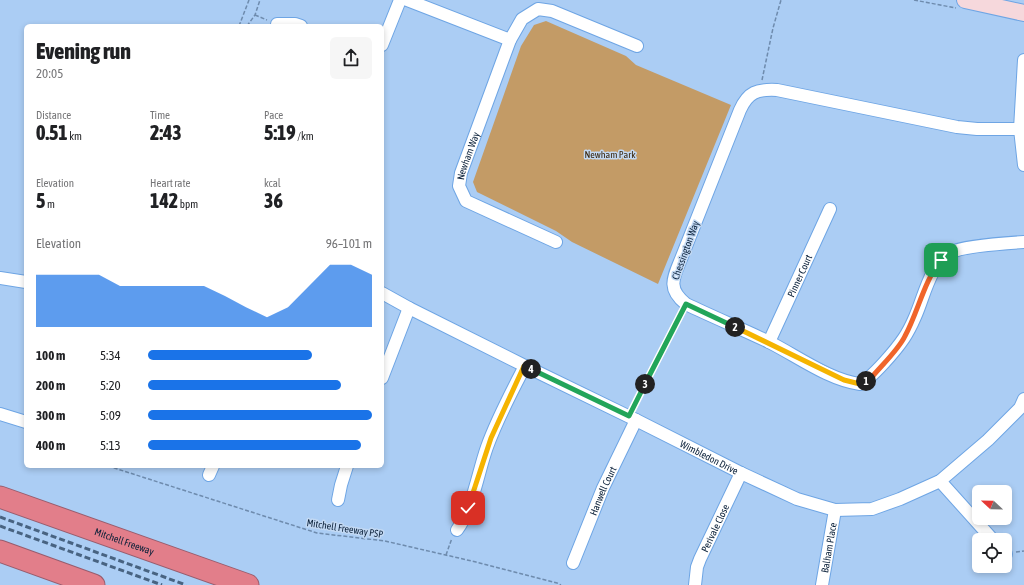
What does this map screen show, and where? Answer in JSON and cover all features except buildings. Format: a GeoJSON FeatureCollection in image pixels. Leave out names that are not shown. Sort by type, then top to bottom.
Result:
{"type":"FeatureCollection","features":[{"type":"Feature","properties":{"kind":"highway","name":"Mitchell Freeway"},"geometry":{"type":"LineString","coordinates":[[0,497],[248,585]]}},
{"type":"Feature","properties":{"kind":"highway"},"geometry":{"type":"LineString","coordinates":[[0,551],[94,585]]}},
{"type":"Feature","properties":{"kind":"main road"},"geometry":{"type":"LineString","coordinates":[[965,0],[1024,13]]}},
{"type":"Feature","properties":{"kind":"main road"},"geometry":{"type":"LineString","coordinates":[[999,0],[1024,6]]}},
{"type":"Feature","properties":{"kind":"street"},"geometry":{"type":"LineString","coordinates":[[384,40],[400,0]]}},
{"type":"Feature","properties":{"kind":"street"},"geometry":{"type":"LineString","coordinates":[[407,0],[510,40]]}},
{"type":"Feature","properties":{"kind":"street","name":"Newham Way"},"geometry":{"type":"LineString","coordinates":[[556,242],[466,200],[460,186],[461,173],[510,40],[522,19],[538,9],[552,11],[637,46]]}},
{"type":"Feature","properties":{"kind":"street"},"geometry":{"type":"LineString","coordinates":[[277,24],[295,24]]}},
{"type":"Feature","properties":{"kind":"street"},"geometry":{"type":"LineString","coordinates":[[1024,60],[1020,129],[1024,165]]}},
{"type":"Feature","properties":{"kind":"street"},"geometry":{"type":"LineString","coordinates":[[760,90],[777,90],[957,127],[977,129],[1020,129]]}},
{"type":"Feature","properties":{"kind":"street","name":"Chessington Way"},"geometry":{"type":"LineString","coordinates":[[760,90],[747,98],[740,110],[674,277],[673,284],[675,293],[686,304],[769,342],[821,370],[844,380],[860,384],[872,377],[904,338],[915,317],[934,269],[941,260],[952,252],[967,248],[1024,242]]}},
{"type":"Feature","properties":{"kind":"street","name":"Pinner Court"},"geometry":{"type":"LineString","coordinates":[[769,342],[830,209]]}},
{"type":"Feature","properties":{"kind":"street"},"geometry":{"type":"LineString","coordinates":[[0,278],[24,282]]}},
{"type":"Feature","properties":{"kind":"street","name":"Wimbledon Drive"},"geometry":{"type":"LineString","coordinates":[[384,294],[524,366],[633,418],[740,473],[797,499],[836,510],[872,509],[900,499],[940,480],[988,440],[1023,405]]}},
{"type":"Feature","properties":{"kind":"street"},"geometry":{"type":"LineString","coordinates":[[384,373],[409,308]]}},
{"type":"Feature","properties":{"kind":"street"},"geometry":{"type":"LineString","coordinates":[[458,530],[468,508],[491,438],[524,366]]}},
{"type":"Feature","properties":{"kind":"street"},"geometry":{"type":"LineString","coordinates":[[0,414],[24,421]]}},
{"type":"Feature","properties":{"kind":"street","name":"Hanwell Court"},"geometry":{"type":"LineString","coordinates":[[573,563],[633,418]]}},
{"type":"Feature","properties":{"kind":"street"},"geometry":{"type":"LineString","coordinates":[[338,500],[346,468]]}},
{"type":"Feature","properties":{"kind":"street","name":"Perivale Close"},"geometry":{"type":"LineString","coordinates":[[695,585],[697,567],[700,559],[740,473]]}},
{"type":"Feature","properties":{"kind":"street"},"geometry":{"type":"LineString","coordinates":[[940,480],[987,533]]}},
{"type":"Feature","properties":{"kind":"street","name":"Balham Place"},"geometry":{"type":"LineString","coordinates":[[822,585],[836,510]]}},
{"type":"Feature","properties":{"kind":"path"},"geometry":{"type":"LineString","coordinates":[[239,24],[249,0]]}},
{"type":"Feature","properties":{"kind":"path"},"geometry":{"type":"LineString","coordinates":[[249,24],[256,15],[260,0]]}},
{"type":"Feature","properties":{"kind":"path"},"geometry":{"type":"LineString","coordinates":[[760,90],[773,28],[781,0]]}},
{"type":"Feature","properties":{"kind":"path"},"geometry":{"type":"LineString","coordinates":[[633,418],[686,304]]}},
{"type":"Feature","properties":{"kind":"path","name":"Mitchell Freeway PSP"},"geometry":{"type":"LineString","coordinates":[[114,468],[317,533],[384,541],[446,555],[561,585]]}},
{"type":"Feature","properties":{"kind":"path"},"geometry":{"type":"LineString","coordinates":[[446,555],[450,542],[458,530]]}},
{"type":"Feature","properties":{"kind":"green space","name":"Newham Park"},"geometry":{"type":"Polygon","coordinates":[[[546,21],[626,56],[636,65],[731,105],[658,284],[572,242],[556,231],[477,192],[473,182],[521,46],[534,25],[546,21]]]}},
{"type":"Feature","properties":{"kind":"railway"},"geometry":{"type":"LineString","coordinates":[[0,517],[186,585]]}},
{"type":"Feature","properties":{"kind":"railway"},"geometry":{"type":"LineString","coordinates":[[0,526],[162,585]]}},
{"type":"Feature","properties":{"kind":"route"},"geometry":{"type":"LineString","coordinates":[[468,508],[491,438],[524,366],[629,416],[686,304],[769,342],[821,370],[844,380],[860,384],[872,377],[904,338],[915,317],[934,269],[941,260]]}}]}
